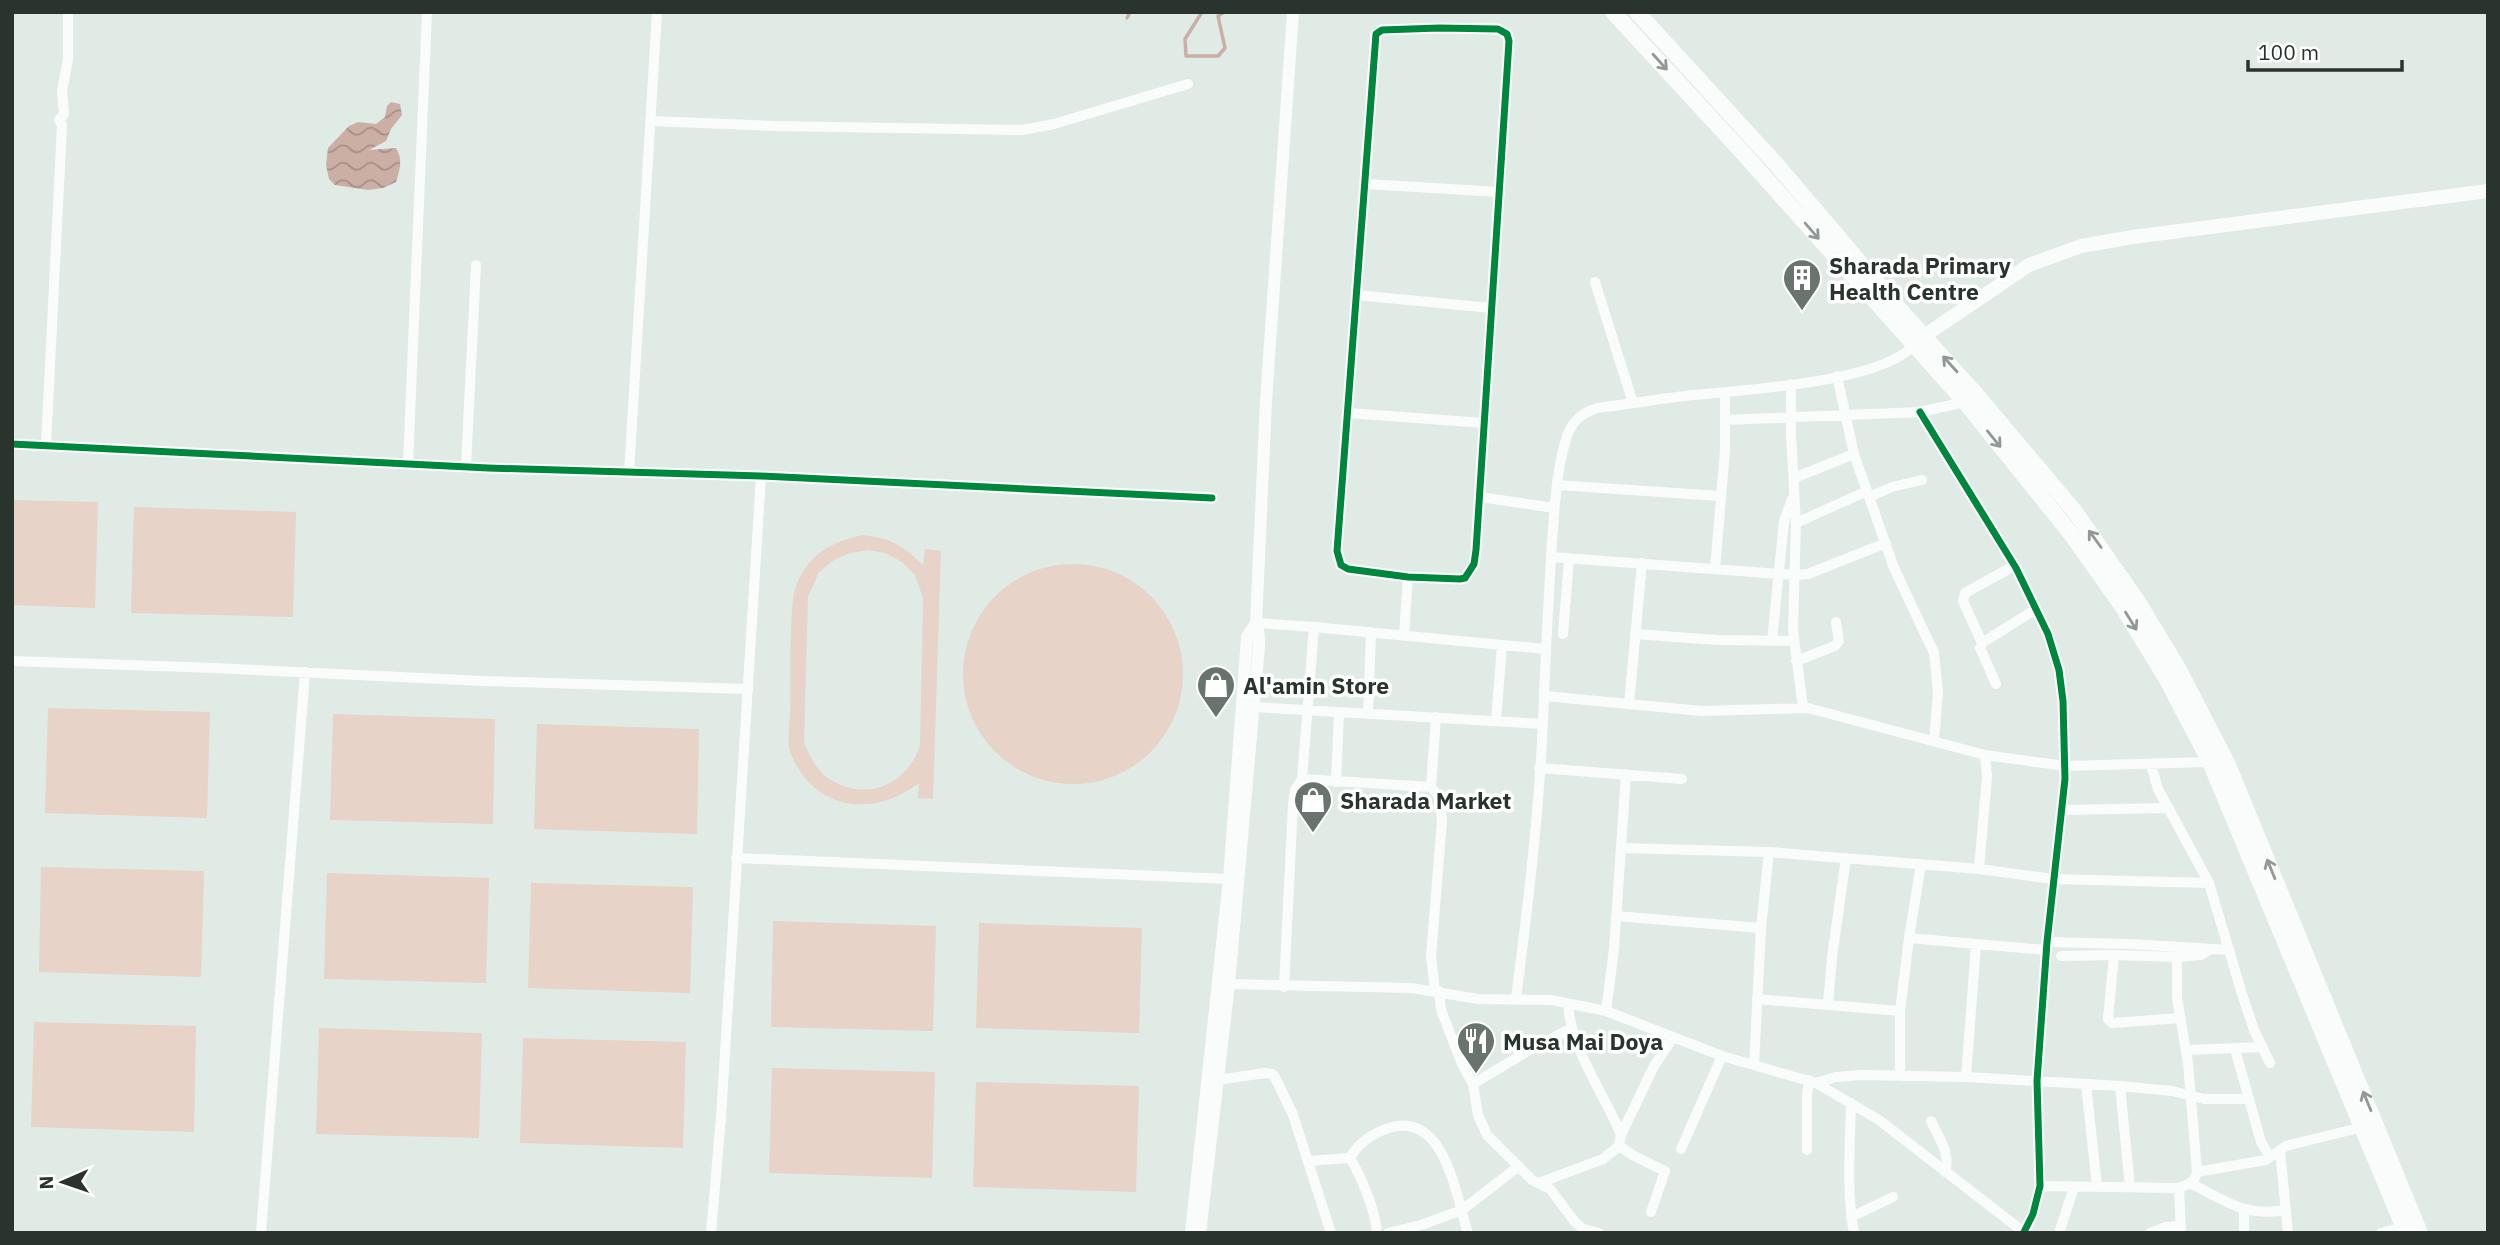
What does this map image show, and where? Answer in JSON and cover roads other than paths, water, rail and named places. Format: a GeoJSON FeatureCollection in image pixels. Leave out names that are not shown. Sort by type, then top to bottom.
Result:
{"type":"FeatureCollection","features":[{"type":"Feature","properties":{"kind":"main road"},"geometry":{"type":"LineString","coordinates":[[1613,12],[1919,341],[1975,393],[2076,513],[2138,602],[2179,670],[2228,765],[2420,1233]]}},
{"type":"Feature","properties":{"kind":"main road"},"geometry":{"type":"LineString","coordinates":[[1637,12],[1777,165],[1919,341],[2089,558],[2155,660],[2210,762],[2404,1230]]}},
{"type":"Feature","properties":{"kind":"main road"},"geometry":{"type":"LineString","coordinates":[[1919,341],[2019,270],[2049,256],[2081,246],[2488,191]]}},
{"type":"Feature","properties":{"kind":"street"},"geometry":{"type":"LineString","coordinates":[[46,446],[62,125],[59,120],[64,114],[62,91],[68,59],[68,12]]}},
{"type":"Feature","properties":{"kind":"street"},"geometry":{"type":"LineString","coordinates":[[408,463],[426,12]]}},
{"type":"Feature","properties":{"kind":"street"},"geometry":{"type":"LineString","coordinates":[[629,472],[657,12]]}},
{"type":"Feature","properties":{"kind":"street"},"geometry":{"type":"LineString","coordinates":[[1200,1233],[1229,984],[1254,707],[1259,636],[1256,623],[1266,401],[1293,12]]}},
{"type":"Feature","properties":{"kind":"street"},"geometry":{"type":"LineString","coordinates":[[1490,28],[1504,32],[1509,41],[1499,192],[1474,564],[1469,575],[1460,579],[1348,569],[1339,562],[1337,551],[1376,32],[1490,28]]}},
{"type":"Feature","properties":{"kind":"street"},"geometry":{"type":"LineString","coordinates":[[651,121],[787,127],[1022,131],[1188,84]]}},
{"type":"Feature","properties":{"kind":"street"},"geometry":{"type":"LineString","coordinates":[[1366,184],[1499,192]]}},
{"type":"Feature","properties":{"kind":"street"},"geometry":{"type":"LineString","coordinates":[[466,466],[476,265]]}},
{"type":"Feature","properties":{"kind":"street"},"geometry":{"type":"LineString","coordinates":[[1595,282],[1633,403]]}},
{"type":"Feature","properties":{"kind":"street"},"geometry":{"type":"LineString","coordinates":[[1356,295],[1491,308]]}},
{"type":"Feature","properties":{"kind":"street"},"geometry":{"type":"LineString","coordinates":[[1516,998],[1532,861],[1543,724],[1554,508],[1564,447],[1574,422],[1580,415],[1597,408],[1791,384],[1874,369],[1906,353],[1919,341]]}},
{"type":"Feature","properties":{"kind":"street"},"geometry":{"type":"LineString","coordinates":[[1837,376],[1854,454],[1868,494],[1904,594],[1916,611],[1934,653],[1938,692],[1934,740]]}},
{"type":"Feature","properties":{"kind":"street"},"geometry":{"type":"LineString","coordinates":[[1791,384],[1797,523],[1792,614],[1803,708]]}},
{"type":"Feature","properties":{"kind":"street"},"geometry":{"type":"LineString","coordinates":[[1714,569],[1726,392]]}},
{"type":"Feature","properties":{"kind":"street"},"geometry":{"type":"LineString","coordinates":[[1725,420],[1920,412],[1965,402]]}},
{"type":"Feature","properties":{"kind":"street"},"geometry":{"type":"LineString","coordinates":[[1229,984],[1383,987],[1437,991],[1478,999],[1516,998],[1606,1011],[1722,1056],[1812,1082],[1852,1103],[1879,1120],[2024,1232],[2033,1214],[2040,1186],[2037,1081],[2046,946],[2065,766],[2063,701],[2056,653],[2036,609],[2014,566],[1920,412]]}},
{"type":"Feature","properties":{"kind":"street"},"geometry":{"type":"LineString","coordinates":[[1348,413],[1484,423]]}},
{"type":"Feature","properties":{"kind":"street"},"geometry":{"type":"LineString","coordinates":[[12,444],[1212,498]]}},
{"type":"Feature","properties":{"kind":"street"},"geometry":{"type":"LineString","coordinates":[[1794,478],[1854,454]]}},
{"type":"Feature","properties":{"kind":"street"},"geometry":{"type":"LineString","coordinates":[[711,1233],[723,1093],[761,477]]}},
{"type":"Feature","properties":{"kind":"street"},"geometry":{"type":"LineString","coordinates":[[1797,523],[1868,494],[1922,480]]}},
{"type":"Feature","properties":{"kind":"street"},"geometry":{"type":"LineString","coordinates":[[1557,485],[1720,496]]}},
{"type":"Feature","properties":{"kind":"street"},"geometry":{"type":"LineString","coordinates":[[1772,641],[1784,521],[1794,493]]}},
{"type":"Feature","properties":{"kind":"street"},"geometry":{"type":"LineString","coordinates":[[1480,498],[1554,508]]}},
{"type":"Feature","properties":{"kind":"street"},"geometry":{"type":"LineString","coordinates":[[1551,556],[1795,575],[1829,566],[1886,543]]}},
{"type":"Feature","properties":{"kind":"street"},"geometry":{"type":"LineString","coordinates":[[1563,634],[1569,559]]}},
{"type":"Feature","properties":{"kind":"street"},"geometry":{"type":"LineString","coordinates":[[1629,704],[1642,563]]}},
{"type":"Feature","properties":{"kind":"street"},"geometry":{"type":"LineString","coordinates":[[1982,643],[1963,601],[1965,593],[2014,566]]}},
{"type":"Feature","properties":{"kind":"street"},"geometry":{"type":"LineString","coordinates":[[1404,635],[1408,576]]}},
{"type":"Feature","properties":{"kind":"street"},"geometry":{"type":"LineString","coordinates":[[1996,684],[1980,648],[1982,643],[2036,609]]}},
{"type":"Feature","properties":{"kind":"street"},"geometry":{"type":"LineString","coordinates":[[1796,661],[1835,646],[1839,641],[1836,622]]}},
{"type":"Feature","properties":{"kind":"street"},"geometry":{"type":"LineString","coordinates":[[1256,623],[1314,626],[1545,649]]}},
{"type":"Feature","properties":{"kind":"street"},"geometry":{"type":"LineString","coordinates":[[1191,1233],[1229,879],[1247,637],[1256,623]]}},
{"type":"Feature","properties":{"kind":"street"},"geometry":{"type":"LineString","coordinates":[[1284,987],[1293,804],[1295,790],[1302,779],[1314,626]]}},
{"type":"Feature","properties":{"kind":"street"},"geometry":{"type":"LineString","coordinates":[[1368,713],[1371,632]]}},
{"type":"Feature","properties":{"kind":"street"},"geometry":{"type":"LineString","coordinates":[[1636,634],[1717,640],[1794,641]]}},
{"type":"Feature","properties":{"kind":"street"},"geometry":{"type":"LineString","coordinates":[[1496,720],[1502,645]]}},
{"type":"Feature","properties":{"kind":"street"},"geometry":{"type":"LineString","coordinates":[[12,661],[748,689]]}},
{"type":"Feature","properties":{"kind":"street"},"geometry":{"type":"LineString","coordinates":[[261,1233],[305,672]]}},
{"type":"Feature","properties":{"kind":"street"},"geometry":{"type":"LineString","coordinates":[[1544,696],[1702,711],[1803,708],[1985,755],[2065,766],[2210,762]]}},
{"type":"Feature","properties":{"kind":"street"},"geometry":{"type":"LineString","coordinates":[[1254,707],[1543,724]]}},
{"type":"Feature","properties":{"kind":"street"},"geometry":{"type":"LineString","coordinates":[[1336,782],[1339,712]]}},
{"type":"Feature","properties":{"kind":"street"},"geometry":{"type":"LineString","coordinates":[[1431,787],[1436,717]]}},
{"type":"Feature","properties":{"kind":"street"},"geometry":{"type":"LineString","coordinates":[[1979,869],[1987,777],[1985,755]]}},
{"type":"Feature","properties":{"kind":"street"},"geometry":{"type":"LineString","coordinates":[[2151,765],[2158,789],[2208,883],[2242,994],[2270,1063]]}},
{"type":"Feature","properties":{"kind":"street"},"geometry":{"type":"LineString","coordinates":[[1539,768],[1682,779]]}},
{"type":"Feature","properties":{"kind":"street"},"geometry":{"type":"LineString","coordinates":[[1606,1011],[1626,775]]}},
{"type":"Feature","properties":{"kind":"street"},"geometry":{"type":"LineString","coordinates":[[1302,779],[1431,787],[1438,793],[1442,820],[1431,956],[1441,1010],[1473,1084],[1481,1125],[1491,1141],[1532,1180],[1550,1189],[1582,1231],[1599,1233]]}},
{"type":"Feature","properties":{"kind":"street"},"geometry":{"type":"LineString","coordinates":[[2061,810],[2169,808]]}},
{"type":"Feature","properties":{"kind":"street"},"geometry":{"type":"LineString","coordinates":[[1621,848],[1769,852],[1979,869],[2053,880],[2208,883]]}},
{"type":"Feature","properties":{"kind":"street"},"geometry":{"type":"LineString","coordinates":[[1754,1065],[1761,928],[1769,852]]}},
{"type":"Feature","properties":{"kind":"street"},"geometry":{"type":"LineString","coordinates":[[736,858],[1229,879]]}},
{"type":"Feature","properties":{"kind":"street"},"geometry":{"type":"LineString","coordinates":[[1828,1004],[1846,858]]}},
{"type":"Feature","properties":{"kind":"street"},"geometry":{"type":"LineString","coordinates":[[1900,1076],[1900,1011],[1921,864]]}},
{"type":"Feature","properties":{"kind":"street"},"geometry":{"type":"LineString","coordinates":[[1616,916],[1761,928]]}},
{"type":"Feature","properties":{"kind":"street"},"geometry":{"type":"LineString","coordinates":[[1909,937],[1976,945],[2230,950]]}},
{"type":"Feature","properties":{"kind":"street"},"geometry":{"type":"LineString","coordinates":[[1966,1077],[1976,945]]}},
{"type":"Feature","properties":{"kind":"street"},"geometry":{"type":"LineString","coordinates":[[2061,956],[2177,957],[2201,955],[2211,949]]}},
{"type":"Feature","properties":{"kind":"street"},"geometry":{"type":"LineString","coordinates":[[2114,955],[2111,964],[2108,1019],[2112,1023],[2181,1017]]}},
{"type":"Feature","properties":{"kind":"street"},"geometry":{"type":"LineString","coordinates":[[2177,957],[2175,979],[2186,1050],[2197,1172],[2192,1184]]}},
{"type":"Feature","properties":{"kind":"street"},"geometry":{"type":"LineString","coordinates":[[1757,999],[1900,1011]]}},
{"type":"Feature","properties":{"kind":"street"},"geometry":{"type":"LineString","coordinates":[[1569,1004],[1572,1028],[1620,1141],[1634,1156],[1665,1171],[1651,1212]]}},
{"type":"Feature","properties":{"kind":"street"},"geometry":{"type":"LineString","coordinates":[[1473,1084],[1572,1028]]}},
{"type":"Feature","properties":{"kind":"street"},"geometry":{"type":"LineString","coordinates":[[1539,1183],[1603,1159],[1620,1141],[1654,1066],[1672,1038]]}},
{"type":"Feature","properties":{"kind":"street"},"geometry":{"type":"LineString","coordinates":[[2186,1050],[2262,1047]]}},
{"type":"Feature","properties":{"kind":"street"},"geometry":{"type":"LineString","coordinates":[[2235,1049],[2262,1142],[2275,1154],[2288,1233]]}},
{"type":"Feature","properties":{"kind":"street"},"geometry":{"type":"LineString","coordinates":[[1681,1149],[1722,1056]]}},
{"type":"Feature","properties":{"kind":"street"},"geometry":{"type":"LineString","coordinates":[[1217,1080],[1265,1073],[1273,1075],[1293,1115],[1331,1233]]}},
{"type":"Feature","properties":{"kind":"street"},"geometry":{"type":"LineString","coordinates":[[1812,1082],[1836,1077],[1966,1077],[2120,1086],[2190,1094],[2204,1099],[2249,1099]]}},
{"type":"Feature","properties":{"kind":"street"},"geometry":{"type":"LineString","coordinates":[[1807,1150],[1807,1095],[1812,1082]]}},
{"type":"Feature","properties":{"kind":"street"},"geometry":{"type":"LineString","coordinates":[[2085,1084],[2097,1186]]}},
{"type":"Feature","properties":{"kind":"street"},"geometry":{"type":"LineString","coordinates":[[2120,1086],[2130,1188]]}},
{"type":"Feature","properties":{"kind":"street"},"geometry":{"type":"LineString","coordinates":[[1852,1103],[1851,1217],[1854,1233]]}},
{"type":"Feature","properties":{"kind":"street"},"geometry":{"type":"LineString","coordinates":[[1931,1121],[1947,1154],[1945,1172]]}},
{"type":"Feature","properties":{"kind":"street"},"geometry":{"type":"LineString","coordinates":[[1309,1161],[1350,1158],[1363,1143],[1383,1130],[1405,1125],[1422,1130],[1435,1142],[1441,1154],[1468,1233]]}},
{"type":"Feature","properties":{"kind":"street"},"geometry":{"type":"LineString","coordinates":[[2197,1172],[2275,1154],[2296,1143],[2363,1126]]}},
{"type":"Feature","properties":{"kind":"street"},"geometry":{"type":"LineString","coordinates":[[1350,1158],[1376,1223],[1377,1233]]}},
{"type":"Feature","properties":{"kind":"street"},"geometry":{"type":"LineString","coordinates":[[1388,1233],[1421,1225],[1462,1210],[1519,1166]]}},
{"type":"Feature","properties":{"kind":"street"},"geometry":{"type":"LineString","coordinates":[[2040,1186],[2179,1188],[2192,1184],[2244,1211],[2257,1213],[2286,1210]]}},
{"type":"Feature","properties":{"kind":"street"},"geometry":{"type":"LineString","coordinates":[[2059,1233],[2074,1187]]}},
{"type":"Feature","properties":{"kind":"street"},"geometry":{"type":"LineString","coordinates":[[2150,1233],[2166,1227],[2180,1229],[2179,1188]]}},
{"type":"Feature","properties":{"kind":"street"},"geometry":{"type":"LineString","coordinates":[[1851,1217],[1893,1198]]}},
{"type":"Feature","properties":{"kind":"street"},"geometry":{"type":"LineString","coordinates":[[2244,1211],[2244,1233]]}},
{"type":"Feature","properties":{"kind":"street"},"geometry":{"type":"LineString","coordinates":[[2381,1233],[2404,1230]]}},
{"type":"Feature","properties":{"kind":"water"},"geometry":{"type":"Polygon","coordinates":[[[391,102],[400,104],[402,115],[386,141],[369,150],[396,148],[400,169],[396,182],[383,188],[368,190],[335,185],[329,179],[326,165],[328,148],[349,126],[358,122],[376,124],[385,117],[387,106],[391,102]]]}},
{"type":"Feature","properties":{"kind":"waterway"},"geometry":{"type":"LineString","coordinates":[[1127,18],[1130,12]]}},
{"type":"Feature","properties":{"kind":"waterway"},"geometry":{"type":"LineString","coordinates":[[1202,12],[1185,39],[1186,56],[1218,56],[1225,48],[1218,16],[1224,12]]}},
{"type":"Feature","properties":{"kind":"place","name":"Sharada Primary Health Centre"},"geometry":{"type":"Point","coordinates":[1802,312]}},
{"type":"Feature","properties":{"kind":"place","name":"Al'amin Store"},"geometry":{"type":"Point","coordinates":[1216,719]}},
{"type":"Feature","properties":{"kind":"place","name":"Sharada Market"},"geometry":{"type":"Point","coordinates":[1313,834]}},
{"type":"Feature","properties":{"kind":"place","name":"Musa Mai Doya"},"geometry":{"type":"Point","coordinates":[1476,1075]}}]}
